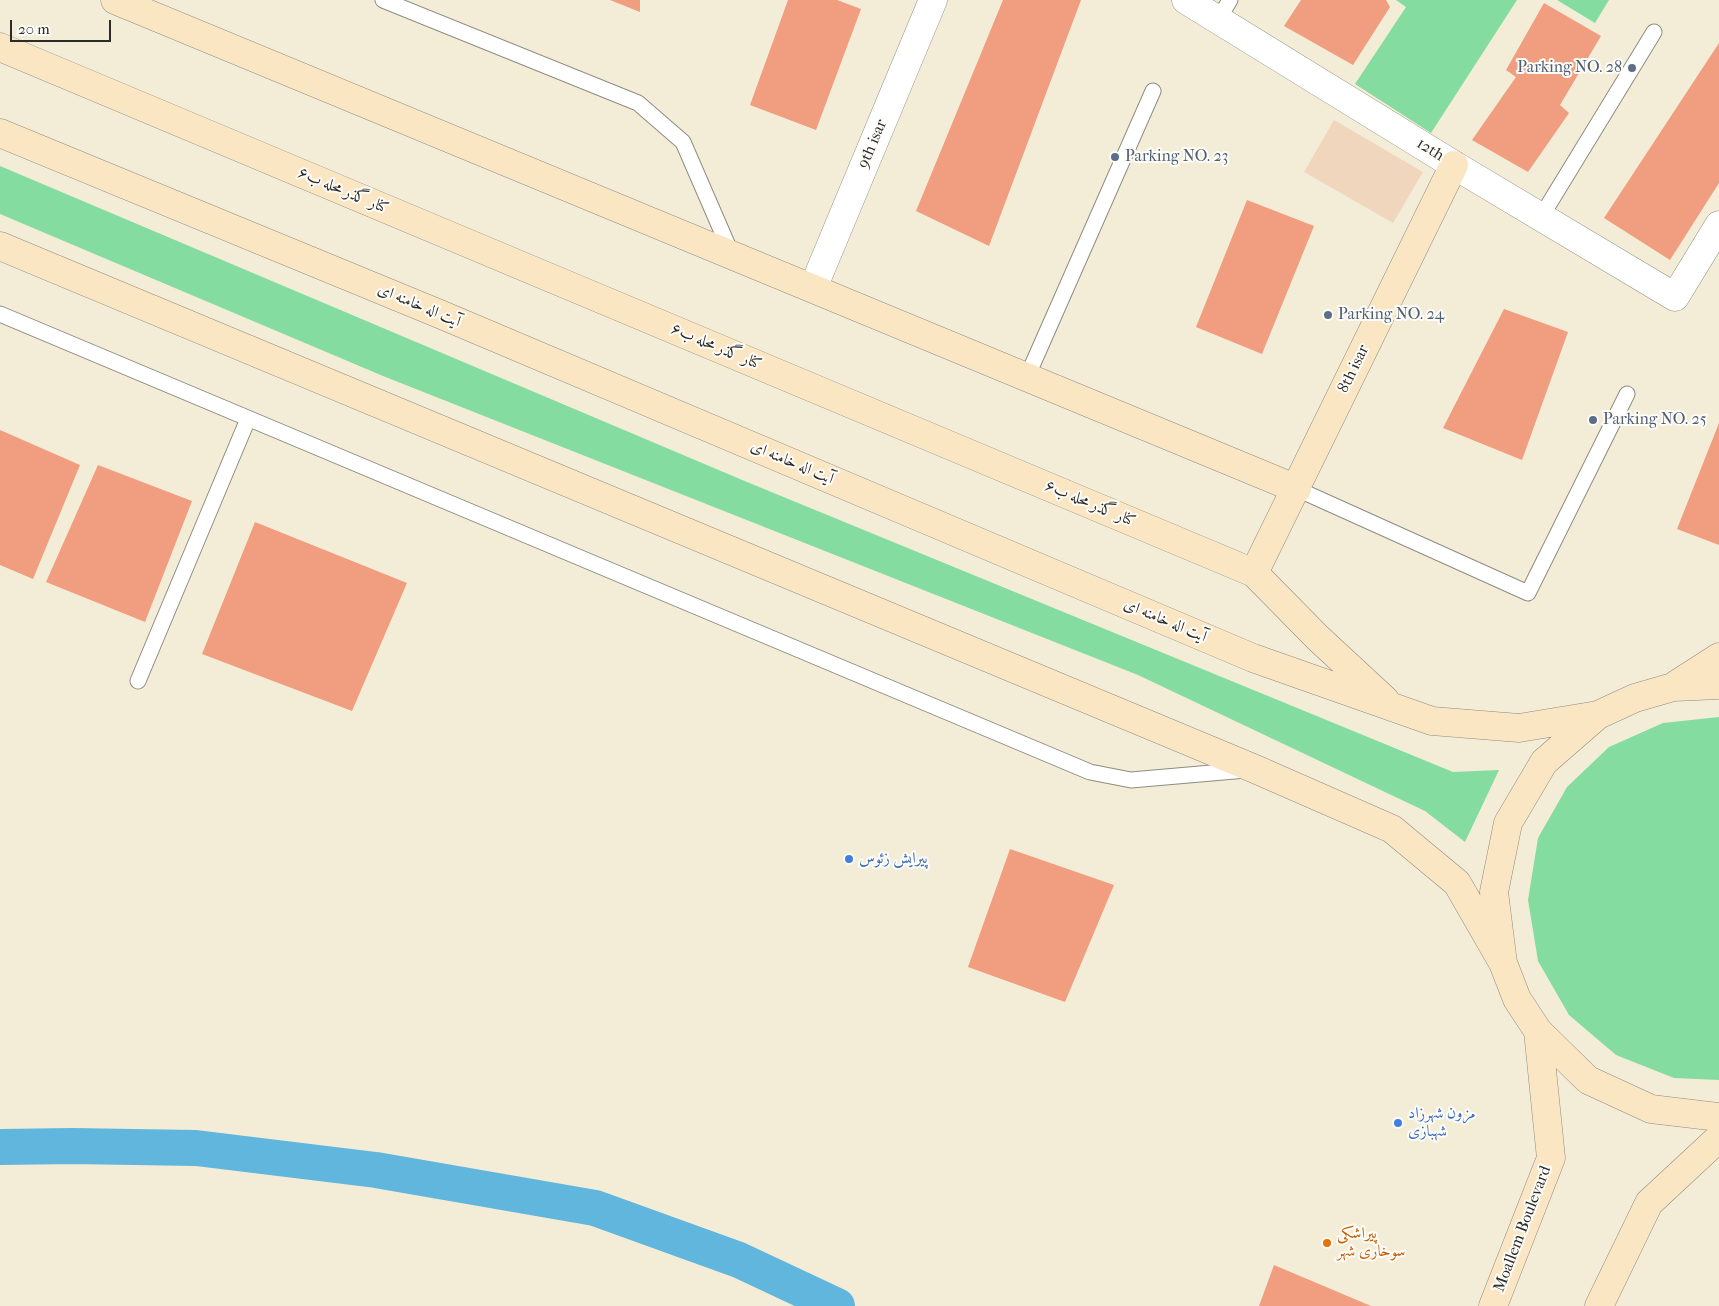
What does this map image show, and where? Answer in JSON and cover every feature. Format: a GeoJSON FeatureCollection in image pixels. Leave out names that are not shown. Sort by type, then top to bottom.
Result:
{"type":"FeatureCollection","features":[{"type":"Feature","properties":{"kind":"main road"},"geometry":{"type":"LineString","coordinates":[[115,0],[1297,489]]}},
{"type":"Feature","properties":{"kind":"main road","name":"کنار گذر محله ب۶"},"geometry":{"type":"LineString","coordinates":[[0,47],[1254,573],[1318,638],[1393,708]]}},
{"type":"Feature","properties":{"kind":"main road","name":"آیت اله خامنه ای"},"geometry":{"type":"LineString","coordinates":[[0,133],[442,316],[1244,654],[1432,721],[1519,728],[1598,715]]}},
{"type":"Feature","properties":{"kind":"main road","name":"8th isar"},"geometry":{"type":"LineString","coordinates":[[1254,573],[1297,489],[1454,165]]}},
{"type":"Feature","properties":{"kind":"main road"},"geometry":{"type":"LineString","coordinates":[[0,246],[1255,769],[1392,829],[1457,883],[1503,963],[1517,999],[1538,1032],[1588,1080],[1651,1109],[1719,1117]]}},
{"type":"Feature","properties":{"kind":"main road"},"geometry":{"type":"LineString","coordinates":[[1673,687],[1719,658]]}},
{"type":"Feature","properties":{"kind":"main road"},"geometry":{"type":"LineString","coordinates":[[1503,963],[1494,892],[1508,823],[1544,762],[1598,715],[1634,698],[1673,687],[1719,685]]}},
{"type":"Feature","properties":{"kind":"main road","name":"Moallem Boulevard"},"geometry":{"type":"LineString","coordinates":[[1493,1306],[1550,1158],[1538,1032]]}},
{"type":"Feature","properties":{"kind":"main road"},"geometry":{"type":"LineString","coordinates":[[1599,1306],[1649,1203],[1719,1138]]}},
{"type":"Feature","properties":{"kind":"street","name":"9th isar"},"geometry":{"type":"LineString","coordinates":[[812,288],[934,0]]}},
{"type":"Feature","properties":{"kind":"street","name":"12th"},"geometry":{"type":"LineString","coordinates":[[1186,0],[1224,10],[1454,165],[1675,297],[1719,225]]}},
{"type":"Feature","properties":{"kind":"lane"},"geometry":{"type":"LineString","coordinates":[[383,0],[638,103],[684,142],[732,255]]}},
{"type":"Feature","properties":{"kind":"lane"},"geometry":{"type":"LineString","coordinates":[[1540,217],[1654,32]]}},
{"type":"Feature","properties":{"kind":"lane"},"geometry":{"type":"LineString","coordinates":[[1027,377],[1153,91]]}},
{"type":"Feature","properties":{"kind":"lane"},"geometry":{"type":"LineString","coordinates":[[0,314],[1090,772],[1130,780],[1255,769]]}},
{"type":"Feature","properties":{"kind":"lane"},"geometry":{"type":"LineString","coordinates":[[1297,489],[1528,593],[1627,394]]}},
{"type":"Feature","properties":{"kind":"lane"},"geometry":{"type":"LineString","coordinates":[[138,681],[248,418]]}},
{"type":"Feature","properties":{"kind":"shaded area"},"geometry":{"type":"Polygon","coordinates":[[[1334,120],[1423,172],[1393,223],[1304,172],[1334,120]]]}},
{"type":"Feature","properties":{"kind":"green space"},"geometry":{"type":"Polygon","coordinates":[[[1396,0],[1517,0],[1431,133],[1355,84],[1406,7],[1396,0]]]}},
{"type":"Feature","properties":{"kind":"green space"},"geometry":{"type":"Polygon","coordinates":[[[1557,0],[1609,0],[1595,23],[1557,0]]]}},
{"type":"Feature","properties":{"kind":"green space"},"geometry":{"type":"Polygon","coordinates":[[[0,166],[747,482],[1453,772],[1499,770],[1465,842],[1425,811],[1138,675],[383,376],[0,214],[0,166]]]}},
{"type":"Feature","properties":{"kind":"green space"},"geometry":{"type":"Polygon","coordinates":[[[1719,717],[1719,1080],[1674,1078],[1616,1055],[1569,1015],[1538,961],[1528,900],[1538,838],[1567,787],[1609,747],[1663,723],[1719,717]]]}},
{"type":"Feature","properties":{"kind":"building"},"geometry":{"type":"Polygon","coordinates":[[[610,0],[640,0],[640,12],[610,0]]]}},
{"type":"Feature","properties":{"kind":"building"},"geometry":{"type":"Polygon","coordinates":[[[788,0],[837,0],[861,9],[816,130],[750,105],[788,0]]]}},
{"type":"Feature","properties":{"kind":"building"},"geometry":{"type":"Polygon","coordinates":[[[1003,0],[1081,0],[989,246],[916,211],[1003,0]]]}},
{"type":"Feature","properties":{"kind":"building"},"geometry":{"type":"Polygon","coordinates":[[[1301,0],[1386,0],[1390,7],[1353,65],[1284,26],[1301,0]]]}},
{"type":"Feature","properties":{"kind":"building"},"geometry":{"type":"Polygon","coordinates":[[[1544,3],[1601,36],[1560,105],[1569,113],[1528,172],[1472,140],[1516,77],[1506,70],[1544,3]]]}},
{"type":"Feature","properties":{"kind":"building"},"geometry":{"type":"Polygon","coordinates":[[[1719,43],[1719,183],[1670,260],[1604,218],[1719,43]]]}},
{"type":"Feature","properties":{"kind":"building"},"geometry":{"type":"Polygon","coordinates":[[[1247,200],[1314,226],[1262,354],[1196,327],[1247,200]]]}},
{"type":"Feature","properties":{"kind":"building"},"geometry":{"type":"Polygon","coordinates":[[[1504,309],[1568,332],[1522,460],[1443,428],[1504,309]]]}},
{"type":"Feature","properties":{"kind":"building"},"geometry":{"type":"Polygon","coordinates":[[[1719,423],[1719,545],[1677,529],[1719,423]]]}},
{"type":"Feature","properties":{"kind":"building"},"geometry":{"type":"Polygon","coordinates":[[[0,430],[80,465],[33,579],[0,565],[0,430]]]}},
{"type":"Feature","properties":{"kind":"building"},"geometry":{"type":"Polygon","coordinates":[[[98,465],[192,501],[145,622],[46,582],[98,465]]]}},
{"type":"Feature","properties":{"kind":"building"},"geometry":{"type":"Polygon","coordinates":[[[255,522],[407,583],[352,711],[202,654],[255,522]]]}},
{"type":"Feature","properties":{"kind":"building"},"geometry":{"type":"Polygon","coordinates":[[[1010,849],[1114,885],[1065,1002],[968,967],[1010,849]]]}},
{"type":"Feature","properties":{"kind":"building"},"geometry":{"type":"Polygon","coordinates":[[[1274,1265],[1371,1306],[1259,1306],[1274,1265]]]}},
{"type":"Feature","properties":{"kind":"waterway"},"geometry":{"type":"LineString","coordinates":[[0,1147],[196,1148],[376,1170],[595,1208],[739,1260],[837,1306]]}},
{"type":"Feature","properties":{"kind":"place","name":"Parking NO. 28"},"geometry":{"type":"Point","coordinates":[1632,68]}},
{"type":"Feature","properties":{"kind":"place","name":"Parking NO. 23"},"geometry":{"type":"Point","coordinates":[1115,157]}},
{"type":"Feature","properties":{"kind":"place","name":"Parking NO. 24"},"geometry":{"type":"Point","coordinates":[1328,315]}},
{"type":"Feature","properties":{"kind":"place","name":"Parking NO. 25"},"geometry":{"type":"Point","coordinates":[1593,420]}},
{"type":"Feature","properties":{"kind":"place","name":"پیرایش زئوس"},"geometry":{"type":"Point","coordinates":[849,859]}},
{"type":"Feature","properties":{"kind":"place","name":"مزون شهرزاد شهبازی"},"geometry":{"type":"Point","coordinates":[1398,1123]}},
{"type":"Feature","properties":{"kind":"place","name":"پیراشکی سوخاری شهر"},"geometry":{"type":"Point","coordinates":[1327,1243]}}]}
